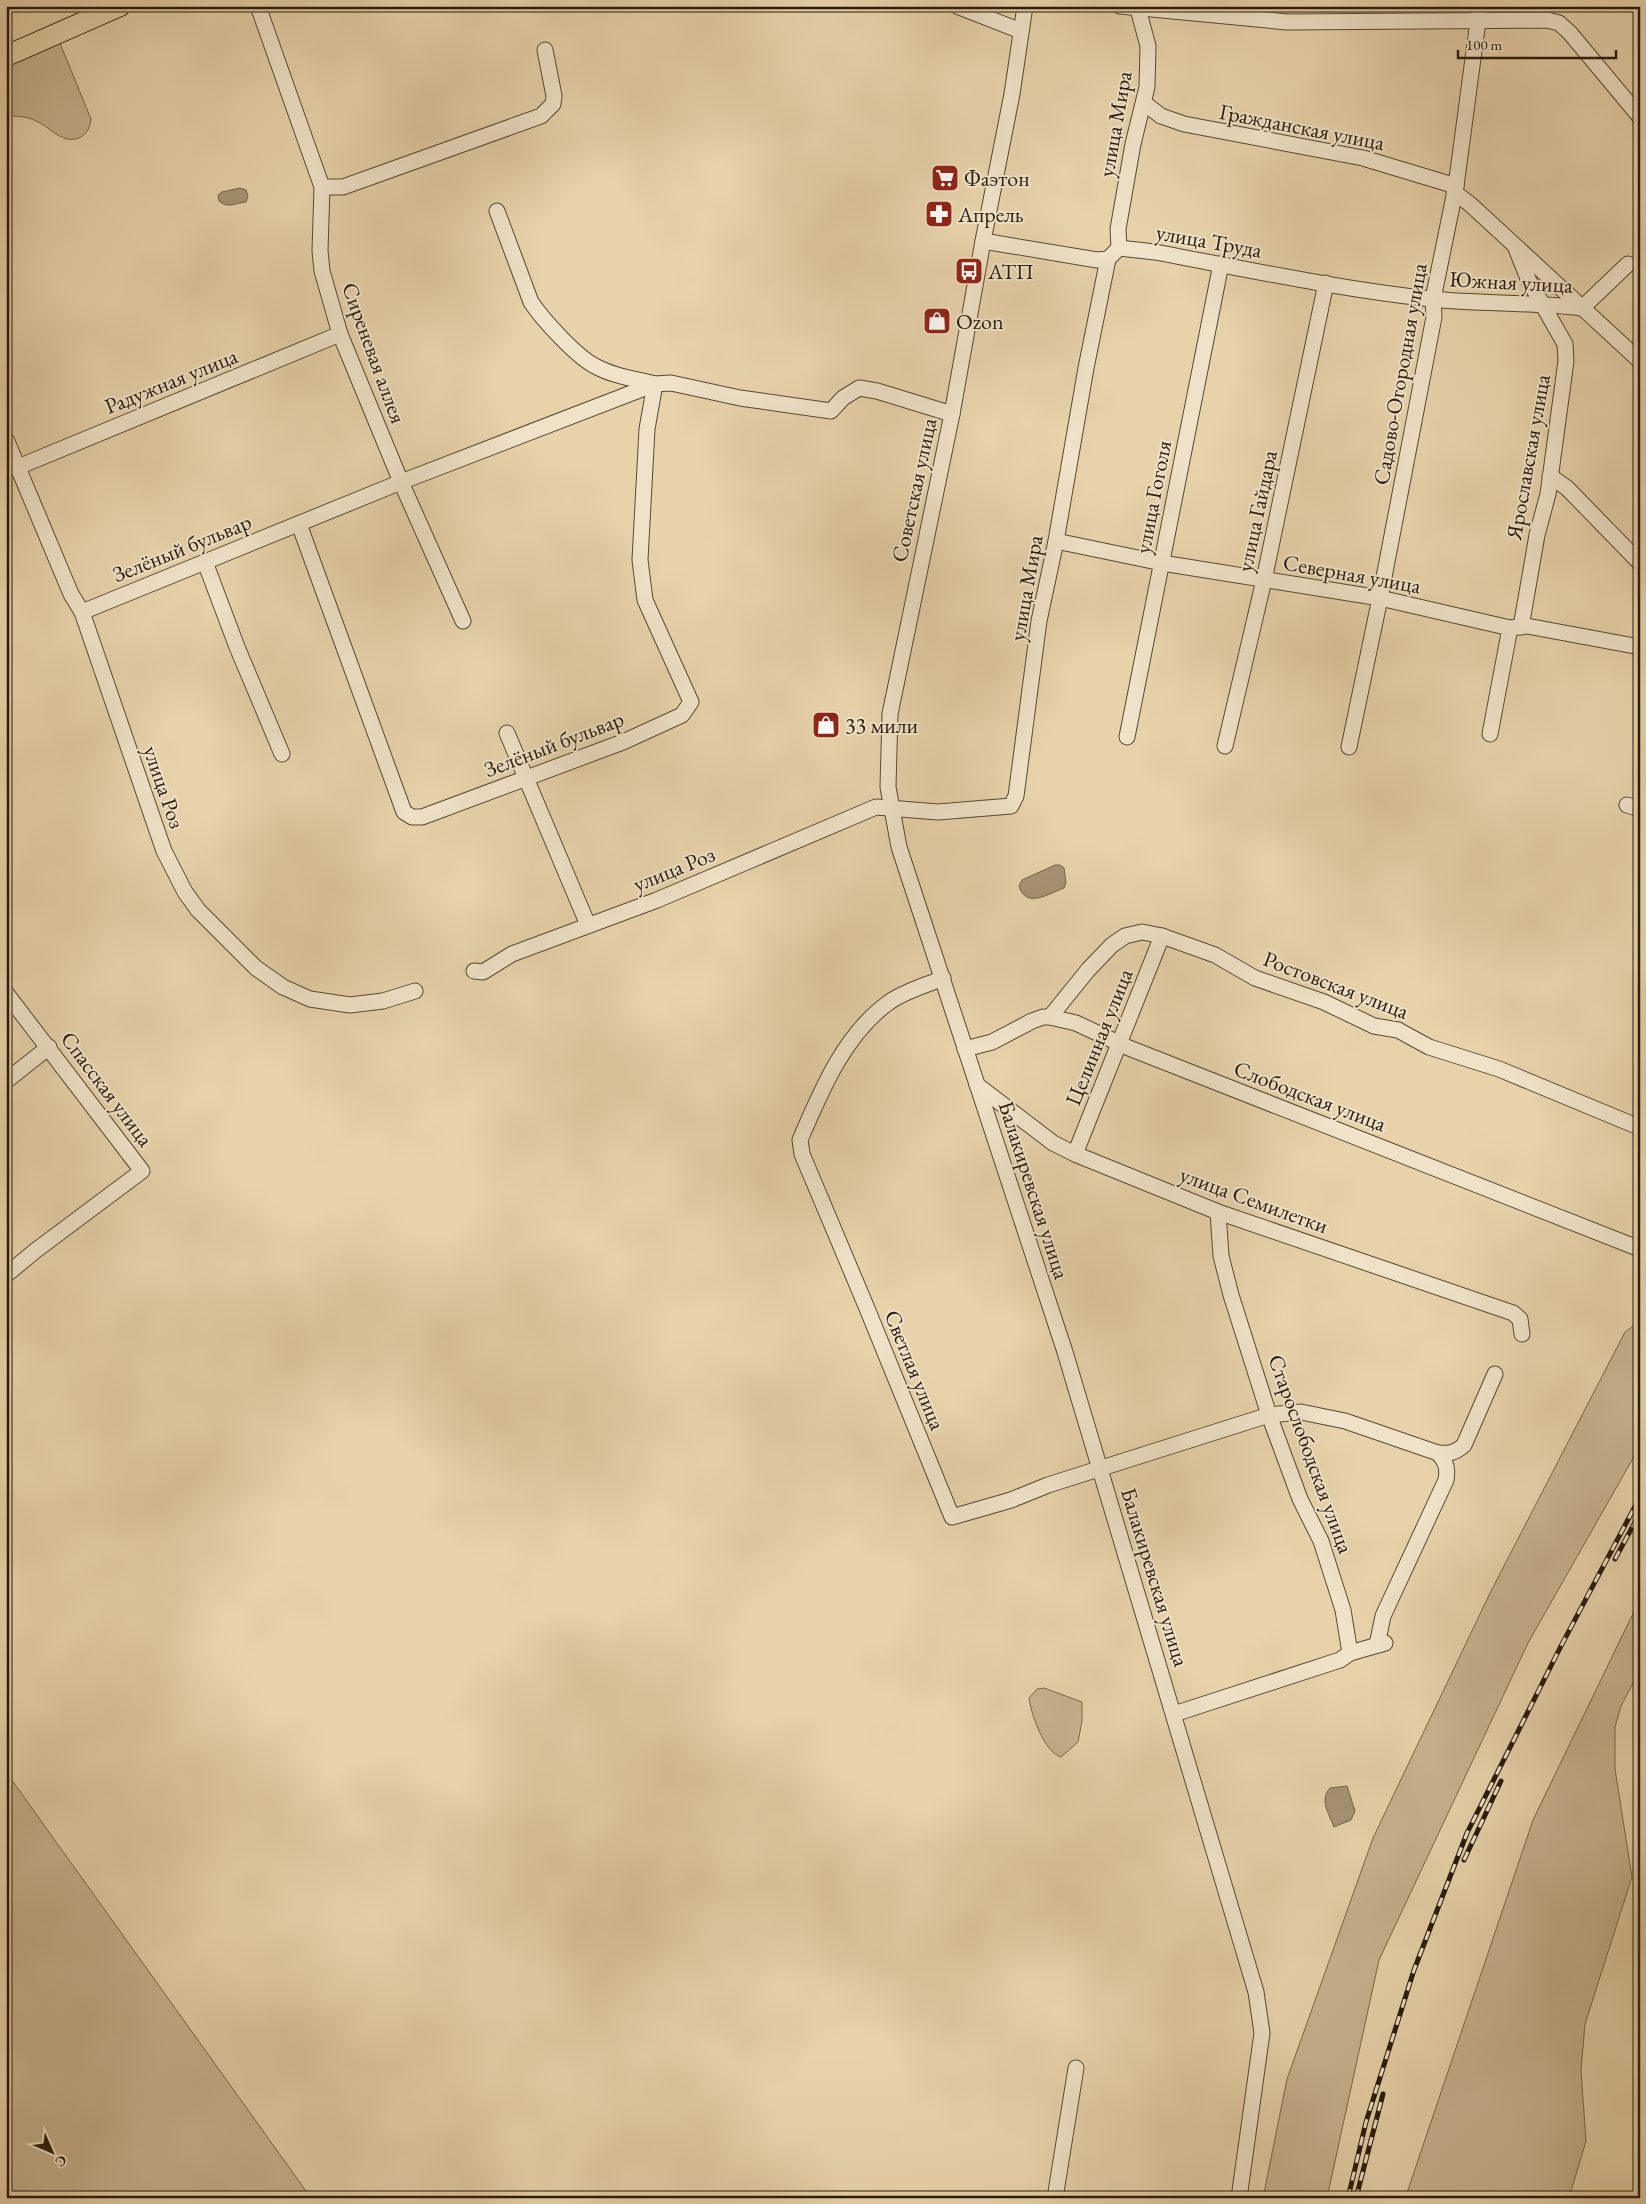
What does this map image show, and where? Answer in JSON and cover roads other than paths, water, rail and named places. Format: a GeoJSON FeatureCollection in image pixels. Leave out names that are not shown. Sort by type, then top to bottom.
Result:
{"type":"FeatureCollection","features":[{"type":"Feature","properties":{"kind":"main road"},"geometry":{"type":"LineString","coordinates":[[6,56],[120,6]]}},
{"type":"Feature","properties":{"kind":"street","name":"Сиреневая аллея"},"geometry":{"type":"LineString","coordinates":[[258,6],[322,186],[320,251],[322,271],[340,334],[401,482],[463,621]]}},
{"type":"Feature","properties":{"kind":"street"},"geometry":{"type":"LineString","coordinates":[[957,6],[1021,31]]}},
{"type":"Feature","properties":{"kind":"street","name":"Советская улица"},"geometry":{"type":"LineString","coordinates":[[944,978],[900,847],[891,808],[888,787],[890,714],[952,414],[1012,94],[1025,6]]}},
{"type":"Feature","properties":{"kind":"street"},"geometry":{"type":"LineString","coordinates":[[1120,6],[1287,22],[1479,14],[1547,20],[1559,24],[1570,33],[1640,117]]}},
{"type":"Feature","properties":{"kind":"street","name":"улица Мира"},"geometry":{"type":"LineString","coordinates":[[891,808],[938,812],[1011,806],[1016,796],[1040,620],[1056,541],[1086,368],[1114,254],[1133,144],[1147,87],[1148,46],[1138,9]]}},
{"type":"Feature","properties":{"kind":"street","name":"Садово-Огородная улица"},"geometry":{"type":"LineString","coordinates":[[1349,747],[1380,598],[1434,316],[1433,299],[1455,189],[1479,14]]}},
{"type":"Feature","properties":{"kind":"street"},"geometry":{"type":"LineString","coordinates":[[322,186],[343,187],[541,116],[554,104],[545,50]]}},
{"type":"Feature","properties":{"kind":"street","name":"Гражданская улица"},"geometry":{"type":"LineString","coordinates":[[1144,103],[1161,116],[1184,124],[1363,158],[1455,189]]}},
{"type":"Feature","properties":{"kind":"street"},"geometry":{"type":"LineString","coordinates":[[1455,189],[1640,361]]}},
{"type":"Feature","properties":{"kind":"street"},"geometry":{"type":"LineString","coordinates":[[497,211],[531,302],[537,311],[581,356],[594,366],[609,373],[655,384],[670,383],[740,398],[831,411],[843,398],[858,388],[952,414]]}},
{"type":"Feature","properties":{"kind":"street","name":"улица Труда"},"geometry":{"type":"LineString","coordinates":[[983,241],[1097,260],[1114,254],[1220,264],[1377,292],[1433,299]]}},
{"type":"Feature","properties":{"kind":"street","name":"Ярославская улица"},"geometry":{"type":"LineString","coordinates":[[1490,734],[1536,534],[1548,494],[1566,361],[1565,344],[1529,281],[1515,246]]}},
{"type":"Feature","properties":{"kind":"street","name":"улица Гоголя"},"geometry":{"type":"LineString","coordinates":[[1127,737],[1220,264]]}},
{"type":"Feature","properties":{"kind":"street","name":"Южная улица"},"geometry":{"type":"LineString","coordinates":[[1433,299],[1542,303],[1582,308],[1628,264]]}},
{"type":"Feature","properties":{"kind":"street","name":"улица Гайдара"},"geometry":{"type":"LineString","coordinates":[[1225,746],[1264,580],[1326,283]]}},
{"type":"Feature","properties":{"kind":"street","name":"Радужная улица"},"geometry":{"type":"LineString","coordinates":[[18,467],[340,334]]}},
{"type":"Feature","properties":{"kind":"street","name":"Зелёный бульвар"},"geometry":{"type":"LineString","coordinates":[[82,612],[401,482],[655,384]]}},
{"type":"Feature","properties":{"kind":"street","name":"Зелёный бульвар"},"geometry":{"type":"LineString","coordinates":[[299,524],[404,812],[412,817],[422,817],[623,742],[682,715],[691,702],[645,600],[640,560],[647,429],[655,384]]}},
{"type":"Feature","properties":{"kind":"street","name":"улица Роз"},"geometry":{"type":"LineString","coordinates":[[6,439],[71,594],[82,612],[164,851],[185,892],[198,910],[256,968],[283,987],[310,999],[350,1005],[383,1001],[415,991]]}},
{"type":"Feature","properties":{"kind":"street"},"geometry":{"type":"LineString","coordinates":[[1550,476],[1567,488],[1640,563]]}},
{"type":"Feature","properties":{"kind":"street","name":"Северная улица"},"geometry":{"type":"LineString","coordinates":[[1056,541],[1162,563],[1380,598],[1515,627],[1640,647]]}},
{"type":"Feature","properties":{"kind":"street"},"geometry":{"type":"LineString","coordinates":[[205,562],[237,647],[282,754]]}},
{"type":"Feature","properties":{"kind":"street"},"geometry":{"type":"LineString","coordinates":[[507,733],[588,925]]}},
{"type":"Feature","properties":{"kind":"street","name":"улица Роз"},"geometry":{"type":"LineString","coordinates":[[474,971],[483,972],[512,954],[657,900],[876,807],[891,808]]}},
{"type":"Feature","properties":{"kind":"street","name":"Ростовская улица"},"geometry":{"type":"LineString","coordinates":[[1050,1017],[1088,970],[1112,945],[1125,936],[1142,932],[1162,936],[1216,956],[1256,978],[1324,1002],[1374,1026],[1398,1030],[1429,1047],[1499,1069],[1634,1125]]}},
{"type":"Feature","properties":{"kind":"street","name":"Целинная улица"},"geometry":{"type":"LineString","coordinates":[[1075,1154],[1162,936]]}},
{"type":"Feature","properties":{"kind":"street","name":"Балакиревская улица"},"geometry":{"type":"LineString","coordinates":[[944,978],[965,1049],[1065,1352],[1101,1469],[1258,2000],[1262,2033],[1239,2198]]}},
{"type":"Feature","properties":{"kind":"street","name":"Светлая улица"},"geometry":{"type":"LineString","coordinates":[[944,978],[889,1002],[861,1027],[839,1060],[812,1111],[800,1140],[802,1154],[952,1516],[1011,1500],[1048,1485],[1268,1415],[1300,1412],[1345,1422],[1438,1453]]}},
{"type":"Feature","properties":{"kind":"street","name":"Спасская улица"},"geometry":{"type":"LineString","coordinates":[[6,993],[142,1171],[6,1275]]}},
{"type":"Feature","properties":{"kind":"street","name":"Слободская улица"},"geometry":{"type":"LineString","coordinates":[[965,1049],[992,1042],[1032,1021],[1050,1017],[1076,1023],[1119,1043],[1640,1249]]}},
{"type":"Feature","properties":{"kind":"street"},"geometry":{"type":"LineString","coordinates":[[6,1081],[49,1048]]}},
{"type":"Feature","properties":{"kind":"street","name":"улица Семилетки"},"geometry":{"type":"LineString","coordinates":[[977,1085],[1053,1143],[1075,1154],[1218,1212],[1513,1314],[1520,1319],[1522,1334]]}},
{"type":"Feature","properties":{"kind":"street","name":"Старослободская улица"},"geometry":{"type":"LineString","coordinates":[[1218,1212],[1221,1256],[1268,1415],[1300,1499],[1321,1541],[1344,1610],[1350,1653]]}},
{"type":"Feature","properties":{"kind":"street"},"geometry":{"type":"LineString","coordinates":[[1438,1453],[1448,1454],[1457,1452],[1464,1445],[1495,1374]]}},
{"type":"Feature","properties":{"kind":"street"},"geometry":{"type":"LineString","coordinates":[[1174,1714],[1340,1660],[1350,1653],[1381,1644],[1383,1616],[1446,1480],[1447,1470],[1445,1461],[1438,1453]]}},
{"type":"Feature","properties":{"kind":"street"},"geometry":{"type":"LineString","coordinates":[[1055,2198],[1076,2068]]}},
{"type":"Feature","properties":{"kind":"railway"},"geometry":{"type":"LineString","coordinates":[[1348,2198],[1366,2122],[1414,1970],[1467,1833],[1561,1646],[1640,1497]]}},
{"type":"Feature","properties":{"kind":"railway"},"geometry":{"type":"LineString","coordinates":[[1615,1559],[1640,1513]]}},
{"type":"Feature","properties":{"kind":"railway"},"geometry":{"type":"LineString","coordinates":[[1464,1860],[1501,1781]]}},
{"type":"Feature","properties":{"kind":"railway"},"geometry":{"type":"LineString","coordinates":[[1356,2198],[1383,2094]]}},
{"type":"Feature","properties":{"kind":"place","name":"Фаэтон"},"geometry":{"type":"Point","coordinates":[945,178]}},
{"type":"Feature","properties":{"kind":"place","name":"Апрель"},"geometry":{"type":"Point","coordinates":[939,214]}},
{"type":"Feature","properties":{"kind":"place","name":"АТП"},"geometry":{"type":"Point","coordinates":[969,271]}},
{"type":"Feature","properties":{"kind":"place","name":"Ozon"},"geometry":{"type":"Point","coordinates":[937,321]}},
{"type":"Feature","properties":{"kind":"place","name":"33 мили"},"geometry":{"type":"Point","coordinates":[826,725]}}]}
